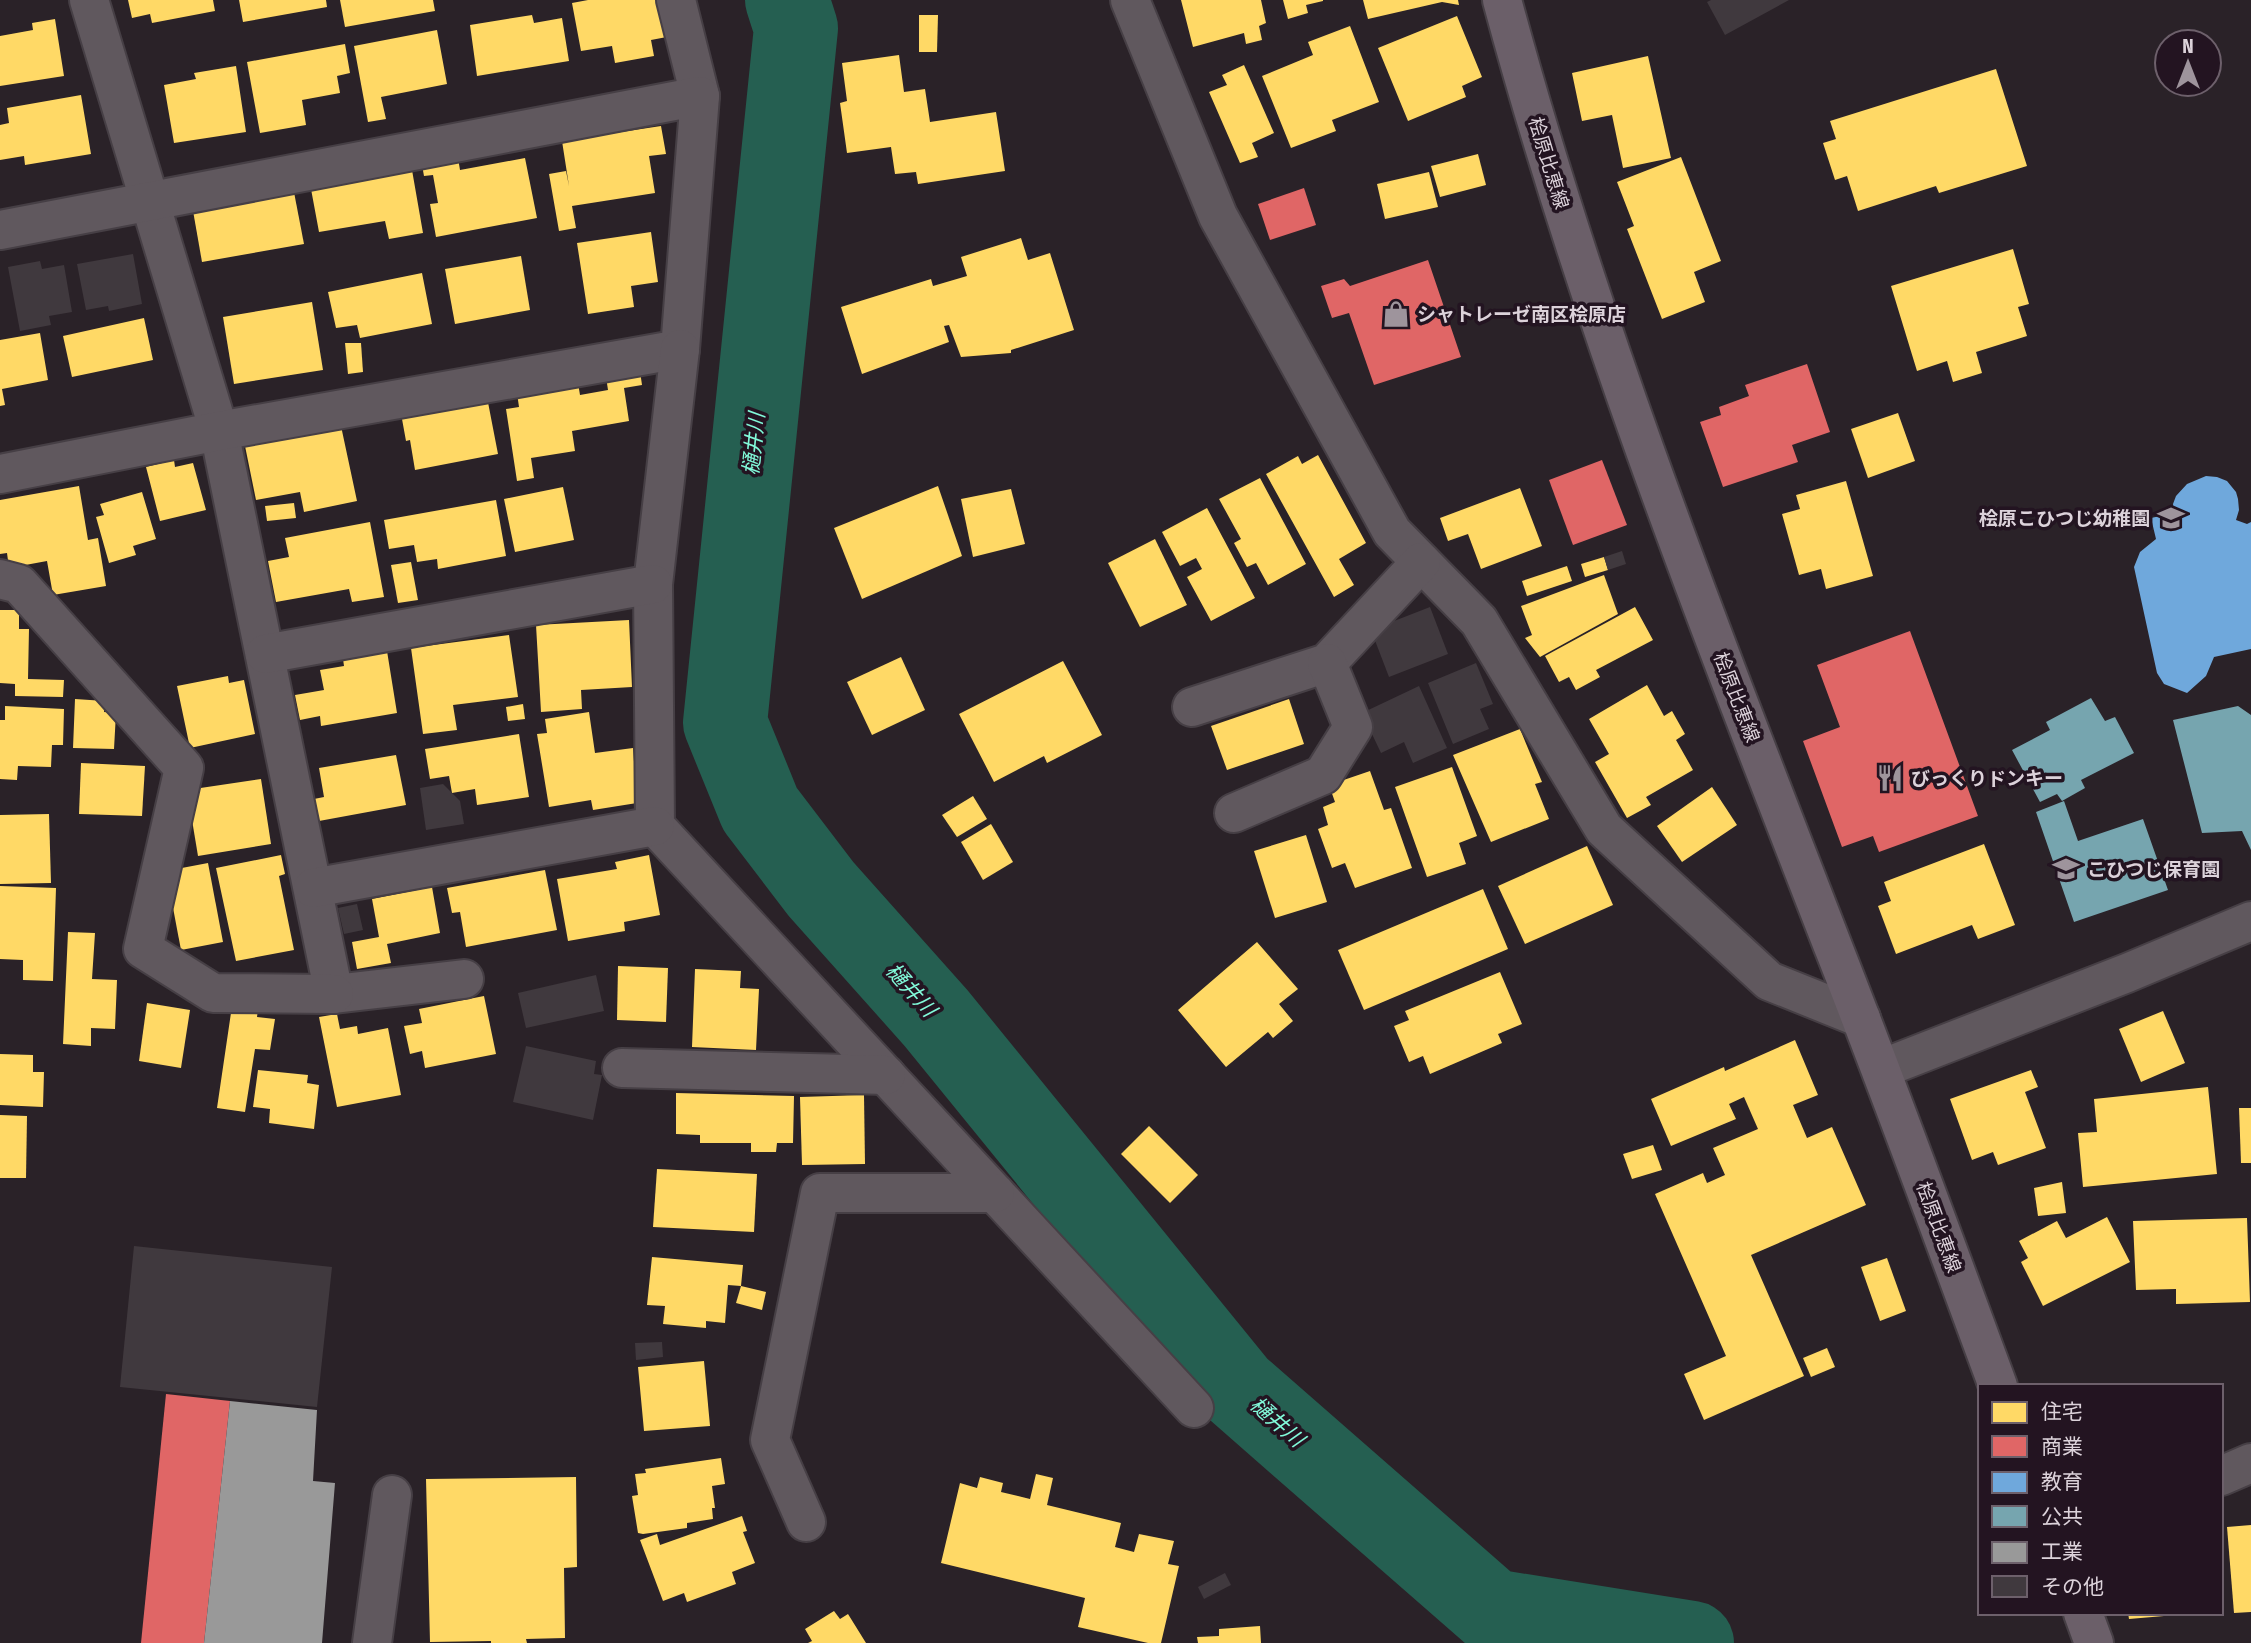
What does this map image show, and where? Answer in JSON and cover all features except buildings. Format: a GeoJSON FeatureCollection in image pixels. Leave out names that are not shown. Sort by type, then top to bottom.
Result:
{"type":"FeatureCollection","features":[{"type":"Feature","properties":{"kind":"main road","name":"桧原比恵線"},"geometry":{"type":"LineString","coordinates":[[1502,0],[1524,82],[1628,407],[1745,721],[1881,1069],[1997,1384]]}},
{"type":"Feature","properties":{"kind":"main road"},"geometry":{"type":"LineString","coordinates":[[2084,1615],[2095,1643]]}},
{"type":"Feature","properties":{"kind":"street"},"geometry":{"type":"LineString","coordinates":[[89,0],[219,431],[334,994]]}},
{"type":"Feature","properties":{"kind":"street"},"geometry":{"type":"LineString","coordinates":[[676,0],[700,96],[680,349],[653,584],[655,826],[1194,1408]]}},
{"type":"Feature","properties":{"kind":"street"},"geometry":{"type":"LineString","coordinates":[[1130,0],[1218,216],[1392,532],[1479,621],[1604,829],[1769,981],[1861,1018]]}},
{"type":"Feature","properties":{"kind":"street"},"geometry":{"type":"LineString","coordinates":[[0,230],[700,96]]}},
{"type":"Feature","properties":{"kind":"street"},"geometry":{"type":"LineString","coordinates":[[0,474],[219,431],[680,349]]}},
{"type":"Feature","properties":{"kind":"street"},"geometry":{"type":"LineString","coordinates":[[1192,707],[1327,663],[1421,562]]}},
{"type":"Feature","properties":{"kind":"street"},"geometry":{"type":"LineString","coordinates":[[0,579],[19,584],[184,768],[144,949],[213,993],[334,994],[464,979]]}},
{"type":"Feature","properties":{"kind":"street"},"geometry":{"type":"LineString","coordinates":[[265,654],[653,584]]}},
{"type":"Feature","properties":{"kind":"street"},"geometry":{"type":"LineString","coordinates":[[1234,813],[1323,775],[1347,737],[1353,727],[1327,663]]}},
{"type":"Feature","properties":{"kind":"street"},"geometry":{"type":"LineString","coordinates":[[313,888],[655,826]]}},
{"type":"Feature","properties":{"kind":"street"},"geometry":{"type":"LineString","coordinates":[[1881,1069],[2127,973],[2251,921]]}},
{"type":"Feature","properties":{"kind":"street"},"geometry":{"type":"LineString","coordinates":[[622,1068],[886,1075]]}},
{"type":"Feature","properties":{"kind":"street"},"geometry":{"type":"LineString","coordinates":[[806,1522],[770,1440],[820,1193],[995,1193]]}},
{"type":"Feature","properties":{"kind":"street"},"geometry":{"type":"LineString","coordinates":[[2223,1475],[2251,1463]]}},
{"type":"Feature","properties":{"kind":"street"},"geometry":{"type":"LineString","coordinates":[[372,1643],[393,1495]]}},
{"type":"Feature","properties":{"kind":"waterway","name":"樋井川"},"geometry":{"type":"LineString","coordinates":[[787,0],[796,28],[725,723],[760,809],[821,889],[936,1018],[1237,1388],[1492,1611],[1692,1643]]}},
{"type":"Feature","properties":{"kind":"place","name":"シャトレーゼ南区桧原店"},"geometry":{"type":"Point","coordinates":[1396,314]}},
{"type":"Feature","properties":{"kind":"place","name":"桧原こひつじ幼稚園"},"geometry":{"type":"Point","coordinates":[2171,518]}},
{"type":"Feature","properties":{"kind":"place","name":"びっくりドンキー"},"geometry":{"type":"Point","coordinates":[1890,778]}},
{"type":"Feature","properties":{"kind":"place","name":"こひつじ保育園"},"geometry":{"type":"Point","coordinates":[2066,869]}}]}
